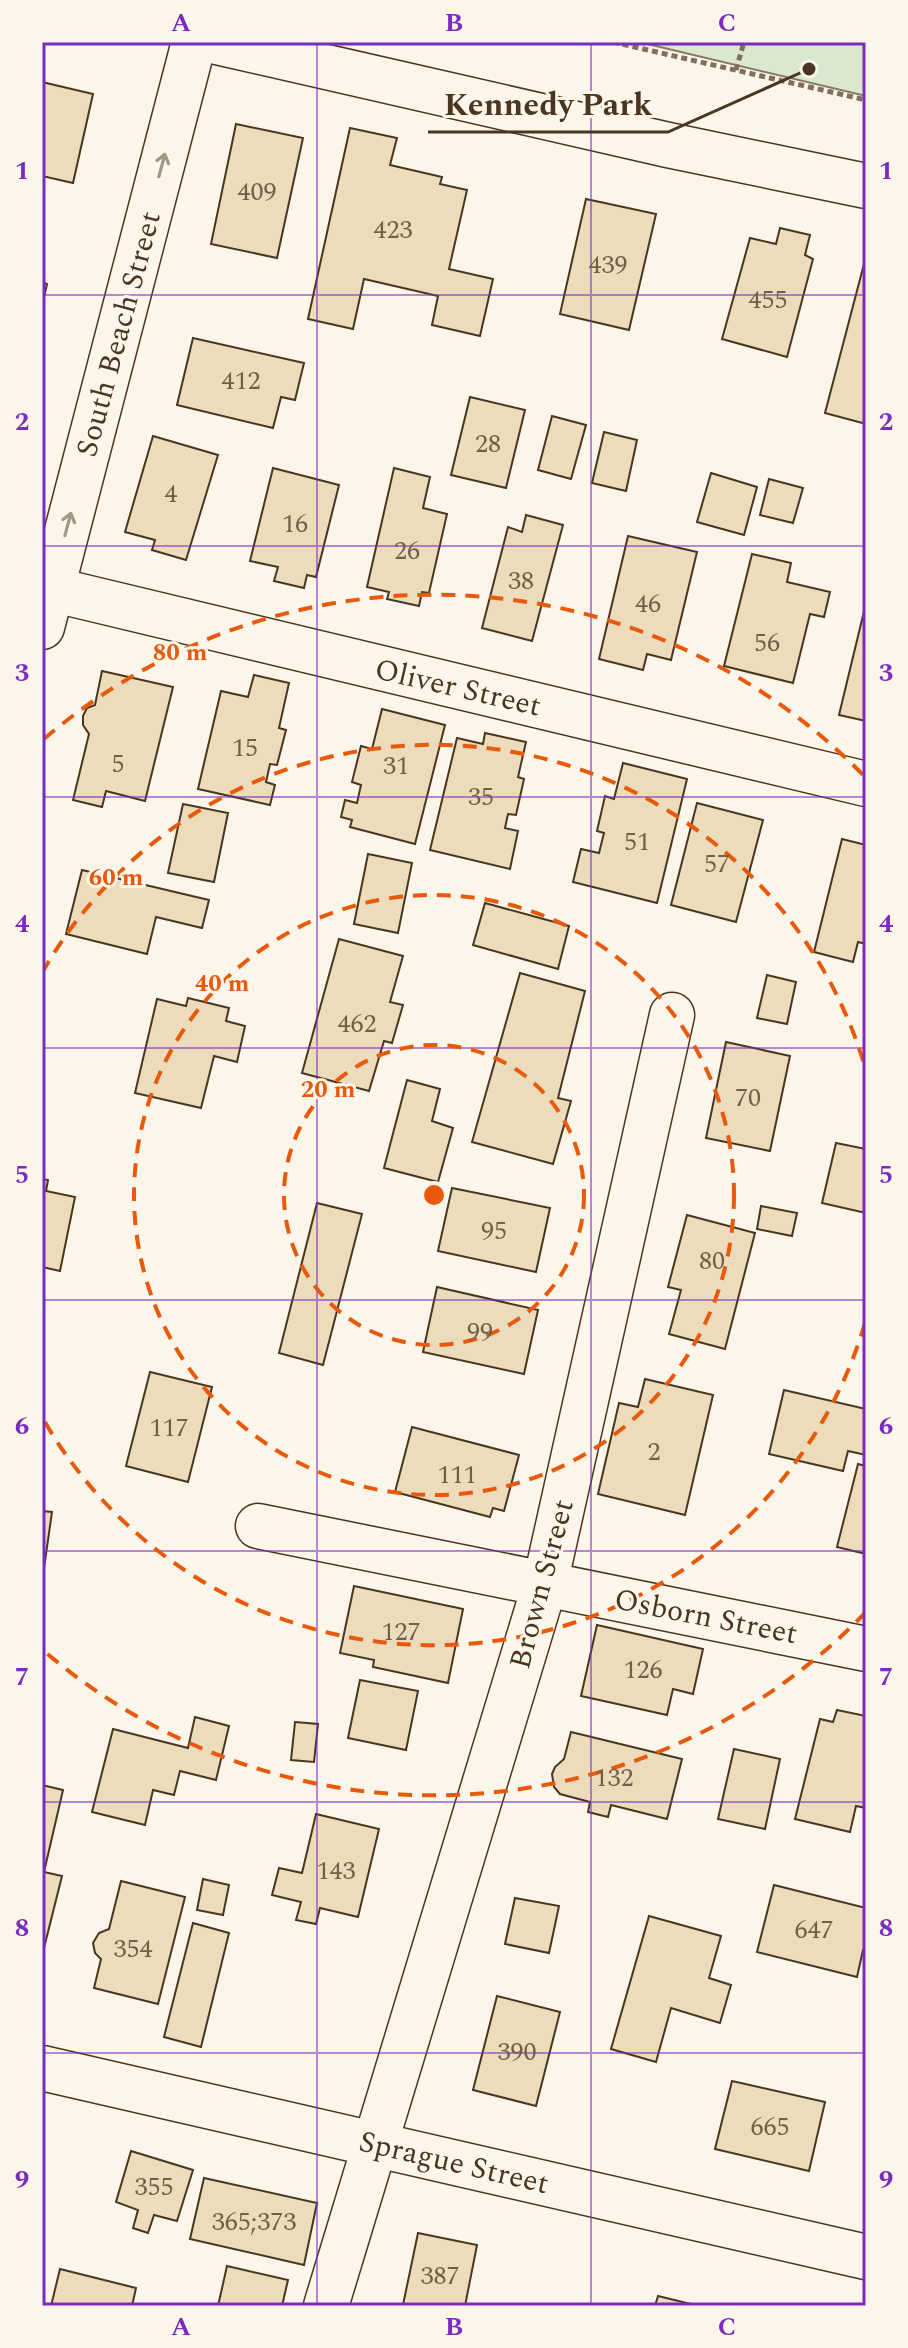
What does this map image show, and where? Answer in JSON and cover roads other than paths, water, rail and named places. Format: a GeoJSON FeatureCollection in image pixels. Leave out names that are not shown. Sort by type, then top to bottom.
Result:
{"type":"FeatureCollection","features":[{"type":"Feature","properties":{"kind":"street","name":"South Beach Street"},"geometry":{"type":"LineString","coordinates":[[46,608],[194,42]]}},
{"type":"Feature","properties":{"kind":"street"},"geometry":{"type":"LineString","coordinates":[[217,42],[668,145],[866,186]]}},
{"type":"Feature","properties":{"kind":"street","name":"Oliver Street"},"geometry":{"type":"LineString","coordinates":[[46,608],[866,784]]}},
{"type":"Feature","properties":{"kind":"street","name":"Brown Street"},"geometry":{"type":"LineString","coordinates":[[326,2306],[545,1584],[672,1015]]}},
{"type":"Feature","properties":{"kind":"street","name":"Osborn Street"},"geometry":{"type":"LineString","coordinates":[[258,1526],[866,1649]]}},
{"type":"Feature","properties":{"kind":"street","name":"Sprague Street"},"geometry":{"type":"LineString","coordinates":[[42,2068],[866,2257]]}},
{"type":"Feature","properties":{"kind":"place","name":"Kennedy Park"},"geometry":{"type":"Point","coordinates":[809,69]}}]}
